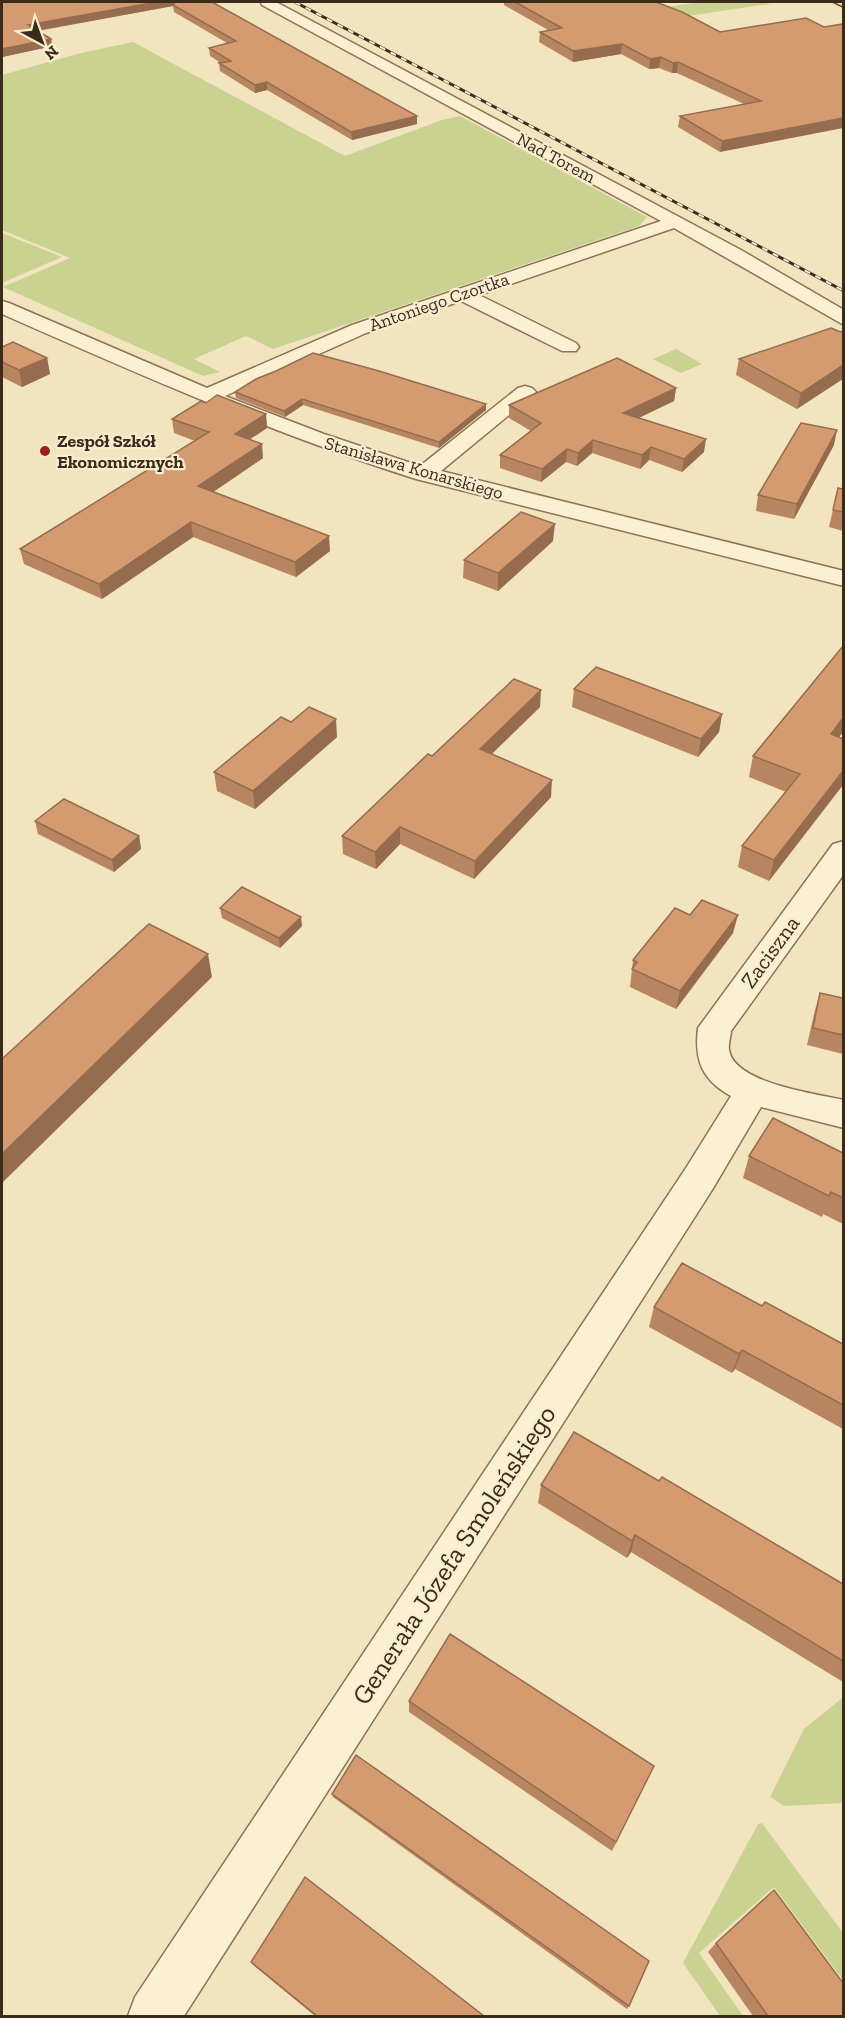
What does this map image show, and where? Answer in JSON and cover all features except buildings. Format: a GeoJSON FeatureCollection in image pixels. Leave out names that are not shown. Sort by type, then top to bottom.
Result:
{"type":"FeatureCollection","features":[{"type":"Feature","properties":{"kind":"street","name":"Nad Torem"},"geometry":{"type":"LineString","coordinates":[[267,2],[676,222],[808,296],[843,319]]}},
{"type":"Feature","properties":{"kind":"street","name":"Antoniego Czortka"},"geometry":{"type":"LineString","coordinates":[[207,396],[359,329],[676,222]]}},
{"type":"Feature","properties":{"kind":"street"},"geometry":{"type":"LineString","coordinates":[[462,294],[569,347]]}},
{"type":"Feature","properties":{"kind":"street","name":"Stanisława Konarskiego"},"geometry":{"type":"LineString","coordinates":[[2,307],[361,464],[424,474],[843,579]]}},
{"type":"Feature","properties":{"kind":"street"},"geometry":{"type":"LineString","coordinates":[[424,474],[525,392]]}},
{"type":"Feature","properties":{"kind":"street","name":"Zaciszna"},"geometry":{"type":"LineString","coordinates":[[752,1092],[732,1080],[712,1058],[710,1048],[715,1028],[843,851]]}},
{"type":"Feature","properties":{"kind":"street"},"geometry":{"type":"LineString","coordinates":[[752,1092],[843,1114]]}},
{"type":"Feature","properties":{"kind":"street","name":"Generała Józefa Smoleńskiego"},"geometry":{"type":"LineString","coordinates":[[154,2016],[699,1179],[752,1092]]}},
{"type":"Feature","properties":{"kind":"green space"},"geometry":{"type":"Polygon","coordinates":[[[701,2],[765,2],[770,4],[673,18],[645,10],[701,2]]]}},
{"type":"Feature","properties":{"kind":"green space"},"geometry":{"type":"Polygon","coordinates":[[[133,42],[345,156],[442,120],[460,116],[647,217],[639,226],[273,349],[246,336],[194,359],[220,372],[203,376],[3,287],[70,258],[2,230],[2,75],[77,54],[133,42]]]}},
{"type":"Feature","properties":{"kind":"green space"},"geometry":{"type":"Polygon","coordinates":[[[2,233],[62,257],[2,283],[2,233]]]}},
{"type":"Feature","properties":{"kind":"green space"},"geometry":{"type":"Polygon","coordinates":[[[676,349],[702,364],[681,373],[653,359],[676,349]]]}},
{"type":"Feature","properties":{"kind":"green space"},"geometry":{"type":"Polygon","coordinates":[[[841,1699],[844,1701],[843,1803],[784,1806],[770,1797],[804,1729],[841,1699]]]}},
{"type":"Feature","properties":{"kind":"green space"},"geometry":{"type":"Polygon","coordinates":[[[762,1823],[843,1933],[843,1980],[774,1887],[699,1953],[743,2016],[720,2016],[683,1963],[758,1824],[762,1823]]]}},
{"type":"Feature","properties":{"kind":"railway"},"geometry":{"type":"LineString","coordinates":[[295,2],[844,291]]}},
{"type":"Feature","properties":{"kind":"place","name":"Zespół Szkół Ekonomicznych"},"geometry":{"type":"Point","coordinates":[45,451]}}]}
